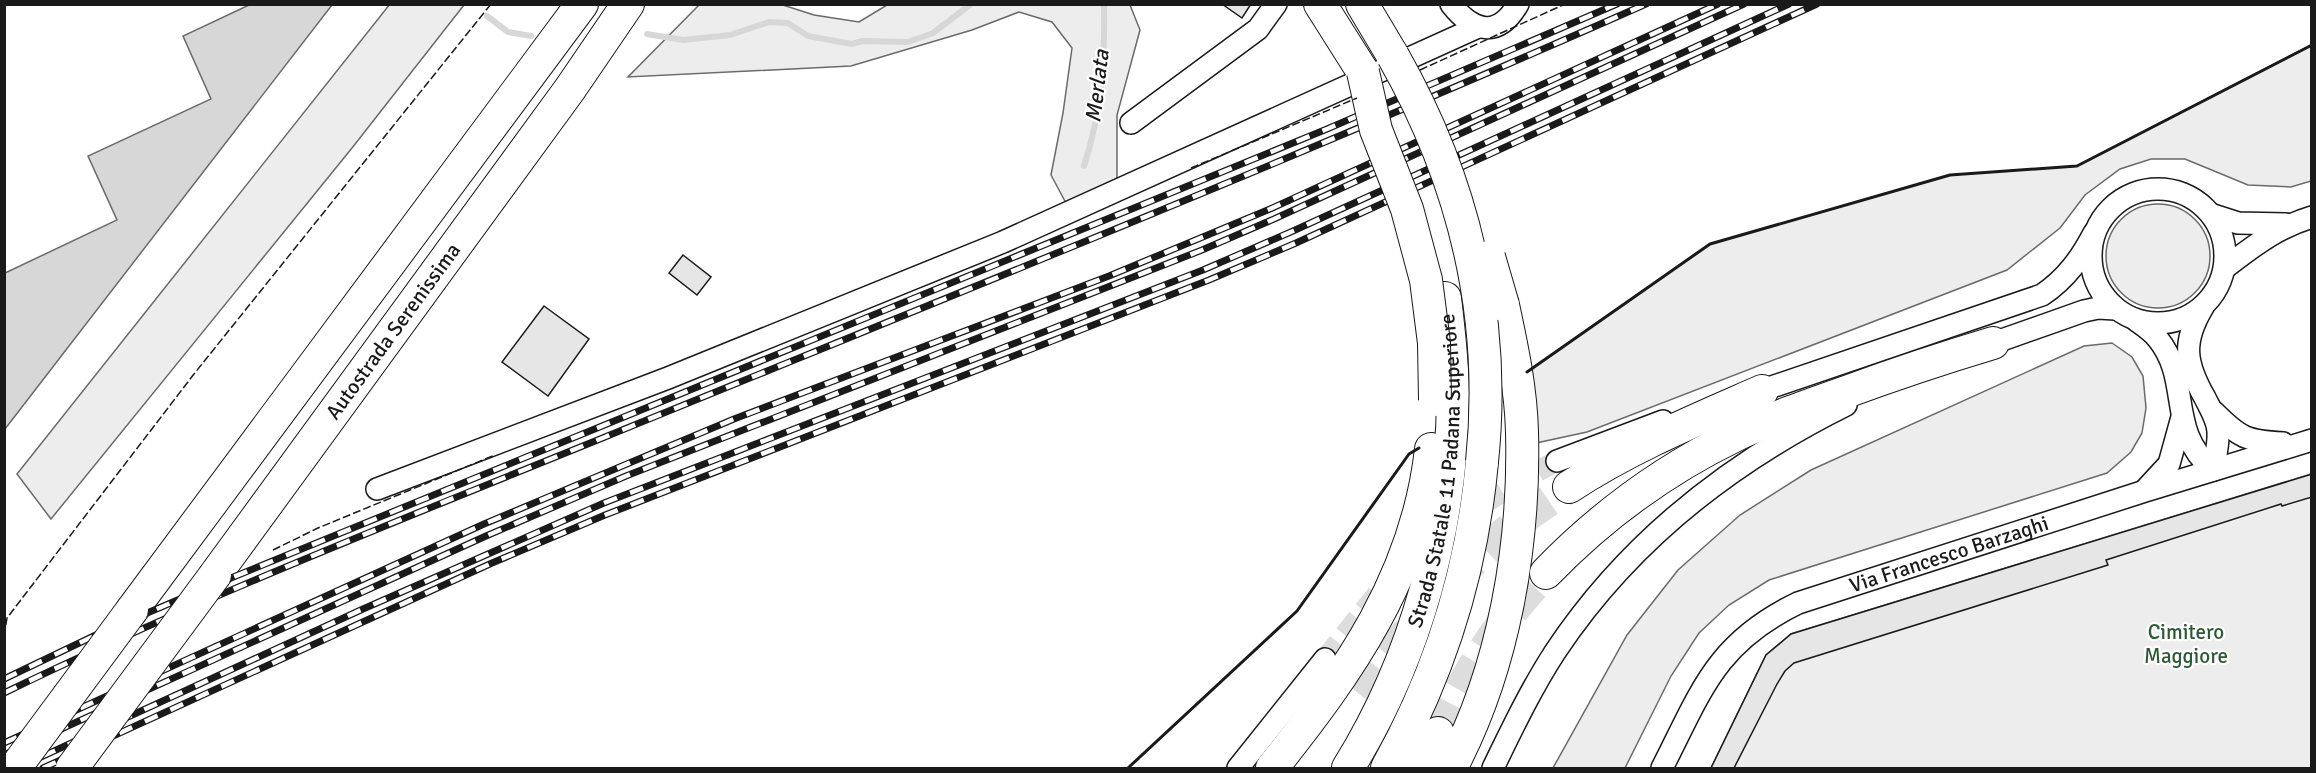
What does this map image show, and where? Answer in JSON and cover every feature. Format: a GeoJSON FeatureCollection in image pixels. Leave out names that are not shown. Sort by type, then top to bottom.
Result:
{"type":"FeatureCollection","features":[{"type":"Feature","properties":{"kind":"highway"},"geometry":{"type":"LineString","coordinates":[[15,768],[582,4]]}},
{"type":"Feature","properties":{"kind":"highway"},"geometry":{"type":"LineString","coordinates":[[570,89],[628,4]]}},
{"type":"Feature","properties":{"kind":"highway"},"geometry":{"type":"LineString","coordinates":[[570,89],[641,4]]}},
{"type":"Feature","properties":{"kind":"highway","name":"Strada Statale 11 Padana Superiore"},"geometry":{"type":"LineString","coordinates":[[1320,4],[1363,72],[1383,109],[1421,198],[1437,259],[1448,328],[1452,385],[1450,451],[1446,489],[1432,566],[1413,631],[1387,695],[1348,768]]}},
{"type":"Feature","properties":{"kind":"highway","name":"Strada Statale 11 Padana Superiore"},"geometry":{"type":"LineString","coordinates":[[1362,4],[1410,87],[1448,173],[1471,256],[1481,315],[1486,370],[1485,432],[1479,495],[1467,561],[1446,639],[1418,709],[1387,768]]}},
{"type":"Feature","properties":{"kind":"highway"},"geometry":{"type":"LineString","coordinates":[[1393,56],[1436,111],[1455,150],[1466,182],[1503,305],[1518,385],[1522,432],[1517,535],[1504,616],[1478,705],[1451,768]]}},
{"type":"Feature","properties":{"kind":"highway"},"geometry":{"type":"LineString","coordinates":[[1265,755],[1320,708],[1360,650],[1387,599],[1411,538],[1426,480],[1433,429],[1435,372],[1431,312],[1418,244],[1376,130],[1363,72]]}},
{"type":"Feature","properties":{"kind":"highway","name":"Autostrada Serenissima"},"geometry":{"type":"LineString","coordinates":[[72,768],[570,89]]}},
{"type":"Feature","properties":{"kind":"highway"},"geometry":{"type":"LineString","coordinates":[[1546,573],[1566,552],[1634,497],[1667,474],[1728,440],[1769,420],[1911,368],[1993,343]]}},
{"type":"Feature","properties":{"kind":"highway"},"geometry":{"type":"LineString","coordinates":[[1563,474],[1626,453],[1762,391]]}},
{"type":"Feature","properties":{"kind":"highway"},"geometry":{"type":"LineString","coordinates":[[1298,768],[1358,693]]}},
{"type":"Feature","properties":{"kind":"highway"},"geometry":{"type":"LineString","coordinates":[[1420,768],[1438,733]]}},
{"type":"Feature","properties":{"kind":"street"},"geometry":{"type":"LineString","coordinates":[[1131,123],[1258,29],[1276,4]]}},
{"type":"Feature","properties":{"kind":"street"},"geometry":{"type":"LineString","coordinates":[[1451,4],[1466,20],[1478,27],[1486,28],[1497,25],[1518,4]]}},
{"type":"Feature","properties":{"kind":"street"},"geometry":{"type":"LineString","coordinates":[[377,489],[668,378],[1003,242],[1478,27]]}},
{"type":"Feature","properties":{"kind":"street"},"geometry":{"type":"LineString","coordinates":[[1762,391],[2042,295],[2073,268],[2099,223],[2113,206],[2132,194],[2154,188],[2176,190],[2197,200],[2213,215],[2225,240],[2226,267],[2218,289],[2203,307],[2192,326],[2187,346],[2190,368],[2211,409],[2218,431],[2213,470]]}},
{"type":"Feature","properties":{"kind":"street"},"geometry":{"type":"LineString","coordinates":[[2213,215],[2238,223],[2288,224],[2312,218]]}},
{"type":"Feature","properties":{"kind":"street"},"geometry":{"type":"LineString","coordinates":[[2226,267],[2288,224]]}},
{"type":"Feature","properties":{"kind":"street"},"geometry":{"type":"LineString","coordinates":[[2094,233],[2091,250],[2092,269],[2100,291],[2115,309],[2158,338],[2170,358],[2178,382],[2182,417],[2190,443],[2200,458],[2213,470]]}},
{"type":"Feature","properties":{"kind":"street"},"geometry":{"type":"LineString","coordinates":[[2136,321],[2159,324],[2183,320],[2203,307]]}},
{"type":"Feature","properties":{"kind":"street"},"geometry":{"type":"LineString","coordinates":[[1493,768],[1536,684],[1580,618],[1635,553],[1670,520],[1740,465],[1809,424],[1854,401],[1993,343],[2084,312],[2115,309]]}},
{"type":"Feature","properties":{"kind":"street"},"geometry":{"type":"LineString","coordinates":[[2211,409],[2239,435],[2255,441],[2305,442]]}},
{"type":"Feature","properties":{"kind":"street"},"geometry":{"type":"LineString","coordinates":[[2145,490],[2169,464],[2182,417]]}},
{"type":"Feature","properties":{"kind":"street","name":"Via Francesco Barzaghi"},"geometry":{"type":"LineString","coordinates":[[1662,768],[1708,678],[1727,653],[1745,635],[1771,616],[1798,603],[2145,490],[2305,442]]}},
{"type":"Feature","properties":{"kind":"street"},"geometry":{"type":"LineString","coordinates":[[1238,768],[1265,755],[1325,659]]}},
{"type":"Feature","properties":{"kind":"street"},"geometry":{"type":"LineString","coordinates":[[1233,768],[1265,755]]}},
{"type":"Feature","properties":{"kind":"shaded area"},"geometry":{"type":"Polygon","coordinates":[[[390,4],[464,5],[352,148],[51,519],[17,474],[390,4]]]}},
{"type":"Feature","properties":{"kind":"shaded area"},"geometry":{"type":"Polygon","coordinates":[[[249,5],[332,5],[5,429],[5,273],[117,220],[88,156],[211,99],[183,36],[249,5]]]}},
{"type":"Feature","properties":{"kind":"shaded area"},"geometry":{"type":"Polygon","coordinates":[[[699,5],[783,5],[814,15],[859,22],[887,5],[1130,5],[1140,30],[1117,115],[1117,182],[1066,203],[1051,175],[1072,48],[1052,22],[1019,12],[972,30],[851,66],[628,77],[699,5]]]}},
{"type":"Feature","properties":{"kind":"shaded area"},"geometry":{"type":"Polygon","coordinates":[[[2311,45],[2311,181],[2291,187],[2248,185],[2185,159],[2151,159],[2120,169],[2085,195],[2060,228],[2007,270],[1587,432],[1536,443],[1529,371],[1710,244],[1950,175],[2077,166],[2311,45]]]}},
{"type":"Feature","properties":{"kind":"shaded area"},"geometry":{"type":"Polygon","coordinates":[[[2158,204],[2178,208],[2187,213],[2201,227],[2206,236],[2210,256],[2206,276],[2201,285],[2187,299],[2178,304],[2158,308],[2138,304],[2129,299],[2115,285],[2110,276],[2106,256],[2110,236],[2115,227],[2129,213],[2138,208],[2158,204]]]}},
{"type":"Feature","properties":{"kind":"shaded area"},"geometry":{"type":"Polygon","coordinates":[[[2112,343],[2132,357],[2143,376],[2146,408],[2142,433],[2131,452],[2107,473],[1769,580],[1729,605],[1699,633],[1671,676],[1625,768],[1553,768],[1627,635],[1678,570],[1740,515],[1811,470],[2084,346],[2112,343]]]}},
{"type":"Feature","properties":{"kind":"shaded area","name":"Cimitero Maggiore"},"geometry":{"type":"Polygon","coordinates":[[[2311,474],[2311,768],[1711,768],[1766,655],[1791,634],[2311,474]]]}},
{"type":"Feature","properties":{"kind":"building"},"geometry":{"type":"Polygon","coordinates":[[[1222,4],[1251,4],[1242,18],[1222,4]]]}},
{"type":"Feature","properties":{"kind":"building"},"geometry":{"type":"Polygon","coordinates":[[[683,255],[711,277],[697,295],[669,273],[683,255]]]}},
{"type":"Feature","properties":{"kind":"building"},"geometry":{"type":"Polygon","coordinates":[[[544,306],[589,339],[548,396],[502,362],[544,306]]]}},
{"type":"Feature","properties":{"kind":"building"},"geometry":{"type":"Polygon","coordinates":[[[2312,474],[2312,497],[2282,506],[2281,504],[2106,560],[2108,565],[1794,663],[1785,671],[1777,684],[1734,768],[1711,768],[1766,655],[1791,634],[2312,474]]]}},
{"type":"Feature","properties":{"kind":"waterway","name":"Merlata"},"geometry":{"type":"LineString","coordinates":[[647,34],[683,40],[730,35],[769,22],[788,23],[808,36],[852,44],[863,41],[908,42],[933,33],[971,4]]}},
{"type":"Feature","properties":{"kind":"waterway","name":"Merlata"},"geometry":{"type":"LineString","coordinates":[[1084,166],[1099,106],[1104,46],[1104,4]]}},
{"type":"Feature","properties":{"kind":"waterway","name":"Merlata"},"geometry":{"type":"LineString","coordinates":[[487,16],[508,32],[531,36]]}},
{"type":"Feature","properties":{"kind":"tunnel"},"geometry":{"type":"LineString","coordinates":[[1434,539],[1494,497],[1557,461]]}},
{"type":"Feature","properties":{"kind":"tunnel"},"geometry":{"type":"LineString","coordinates":[[1358,693],[1417,621],[1465,569],[1513,526],[1569,487]]}},
{"type":"Feature","properties":{"kind":"tunnel"},"geometry":{"type":"LineString","coordinates":[[1438,733],[1485,648],[1512,611],[1546,573]]}},
{"type":"Feature","properties":{"kind":"tunnel"},"geometry":{"type":"LineString","coordinates":[[1325,659],[1379,592]]}},
{"type":"Feature","properties":{"kind":"railway"},"geometry":{"type":"LineString","coordinates":[[4,679],[98,634],[187,596],[1327,129],[1617,4]]}},
{"type":"Feature","properties":{"kind":"railway"},"geometry":{"type":"LineString","coordinates":[[4,693],[152,624],[302,560],[1127,224],[1387,116],[1646,4]]}},
{"type":"Feature","properties":{"kind":"railway"},"geometry":{"type":"LineString","coordinates":[[4,743],[484,524],[734,419],[1109,276],[1270,209],[1718,4]]}},
{"type":"Feature","properties":{"kind":"railway"},"geometry":{"type":"LineString","coordinates":[[4,755],[486,536],[626,476],[1202,250],[1274,219],[1744,4]]}},
{"type":"Feature","properties":{"kind":"railway"},"geometry":{"type":"LineString","coordinates":[[17,768],[363,609],[604,503],[1203,270],[1789,4]]}},
{"type":"Feature","properties":{"kind":"railway"},"geometry":{"type":"LineString","coordinates":[[43,768],[492,563],[605,515],[1209,280],[1296,243],[1817,4]]}},
{"type":"Feature","properties":{"kind":"fence"},"geometry":{"type":"LineString","coordinates":[[4,636],[7,618],[194,374],[491,4]]}},
{"type":"Feature","properties":{"kind":"fence"},"geometry":{"type":"LineString","coordinates":[[1420,70],[1565,4]]}},
{"type":"Feature","properties":{"kind":"fence"},"geometry":{"type":"LineString","coordinates":[[1191,168],[1357,98]]}},
{"type":"Feature","properties":{"kind":"fence"},"geometry":{"type":"LineString","coordinates":[[273,550],[318,528],[495,455]]}},
{"type":"Feature","properties":{"kind":"wall"},"geometry":{"type":"LineString","coordinates":[[1527,372],[1710,244],[1950,175],[2077,166],[2312,45]]}},
{"type":"Feature","properties":{"kind":"wall"},"geometry":{"type":"LineString","coordinates":[[1128,768],[1297,611],[1409,454],[1419,448]]}}]}
